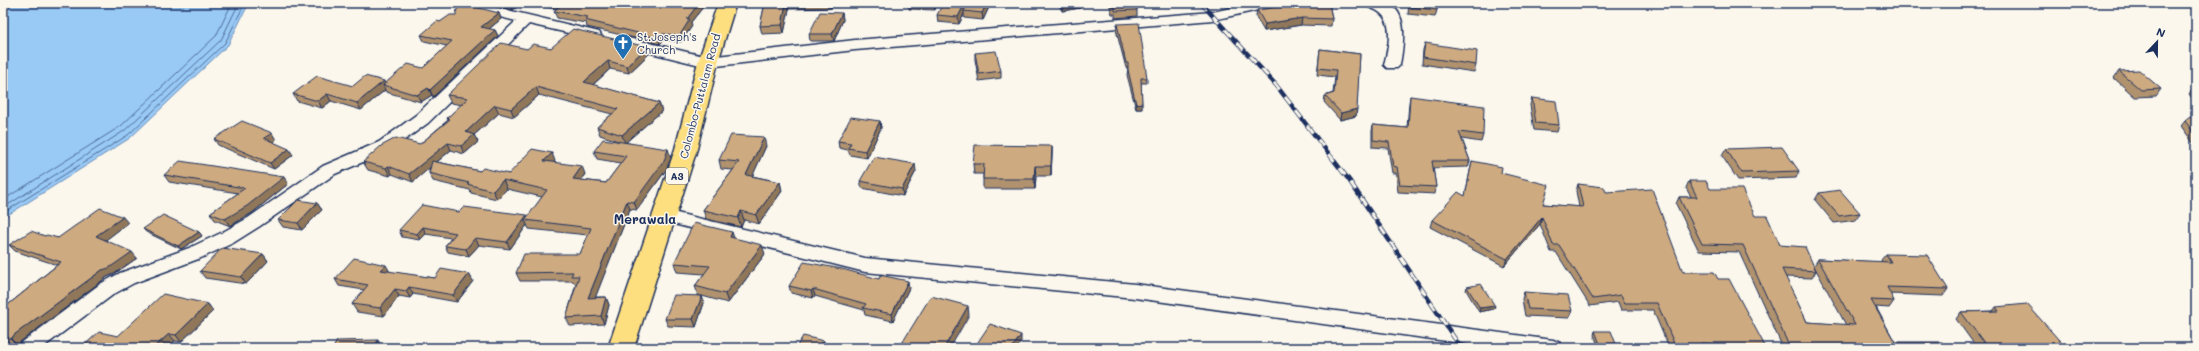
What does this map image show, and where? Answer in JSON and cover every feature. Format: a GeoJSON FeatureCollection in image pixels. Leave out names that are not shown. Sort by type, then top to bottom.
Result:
{"type":"FeatureCollection","features":[{"type":"Feature","properties":{"kind":"highway","name":"Colombo-Puttalam Road"},"geometry":{"type":"LineString","coordinates":[[620,348],[686,149],[708,62],[727,3]]}},
{"type":"Feature","properties":{"kind":"street"},"geometry":{"type":"LineString","coordinates":[[460,3],[708,62],[855,45],[1213,16],[1272,3]]}},
{"type":"Feature","properties":{"kind":"street"},"geometry":{"type":"LineString","coordinates":[[1370,3],[1382,7],[1393,18],[1397,25],[1392,65]]}},
{"type":"Feature","properties":{"kind":"street"},"geometry":{"type":"LineString","coordinates":[[28,348],[107,289],[127,278],[195,253],[227,238],[254,222],[329,170],[385,146],[422,119],[449,91],[485,60],[526,19]]}},
{"type":"Feature","properties":{"kind":"street"},"geometry":{"type":"LineString","coordinates":[[664,216],[865,265],[1135,291],[1553,348]]}},
{"type":"Feature","properties":{"kind":"water"},"geometry":{"type":"Polygon","coordinates":[[[3,3],[249,3],[228,45],[130,138],[3,218],[3,3]]]}},
{"type":"Feature","properties":{"kind":"building"},"geometry":{"type":"Polygon","coordinates":[[[563,3],[699,3],[687,19],[690,19],[680,35],[662,34],[658,38],[585,20],[588,17],[554,11],[563,3]]]}},
{"type":"Feature","properties":{"kind":"building"},"geometry":{"type":"Polygon","coordinates":[[[765,3],[786,3],[782,25],[760,26],[765,3]]]}},
{"type":"Feature","properties":{"kind":"building"},"geometry":{"type":"Polygon","coordinates":[[[943,3],[965,3],[958,17],[937,15],[943,3]]]}},
{"type":"Feature","properties":{"kind":"building"},"geometry":{"type":"Polygon","coordinates":[[[967,3],[987,3],[982,13],[964,11],[967,3]]]}},
{"type":"Feature","properties":{"kind":"building"},"geometry":{"type":"Polygon","coordinates":[[[1110,3],[1136,3],[1137,10],[1115,11],[1115,7],[1112,7],[1110,3]]]}},
{"type":"Feature","properties":{"kind":"building"},"geometry":{"type":"Polygon","coordinates":[[[1304,3],[1329,3],[1332,19],[1302,18],[1265,24],[1257,10],[1304,3]]]}},
{"type":"Feature","properties":{"kind":"building"},"geometry":{"type":"Polygon","coordinates":[[[1410,3],[1437,3],[1437,10],[1409,7],[1410,3]]]}},
{"type":"Feature","properties":{"kind":"building"},"geometry":{"type":"Polygon","coordinates":[[[463,4],[499,13],[481,27],[495,30],[430,90],[428,88],[417,95],[383,85],[408,64],[423,68],[452,41],[421,35],[437,21],[440,22],[450,15],[456,15],[457,9],[463,4]]]}},
{"type":"Feature","properties":{"kind":"building"},"geometry":{"type":"Polygon","coordinates":[[[820,12],[842,13],[832,34],[809,34],[820,12]]]}},
{"type":"Feature","properties":{"kind":"building"},"geometry":{"type":"Polygon","coordinates":[[[1139,23],[1147,78],[1141,78],[1142,103],[1136,104],[1128,70],[1128,63],[1126,63],[1117,24],[1139,23]]]}},
{"type":"Feature","properties":{"kind":"building"},"geometry":{"type":"Polygon","coordinates":[[[573,29],[647,47],[627,66],[608,61],[584,82],[659,103],[622,135],[597,127],[618,109],[536,87],[511,109],[495,105],[466,132],[474,135],[461,146],[448,143],[409,174],[388,166],[386,168],[363,162],[381,146],[396,138],[420,144],[450,119],[447,118],[468,98],[447,95],[501,43],[527,49],[533,44],[551,48],[573,29]]]}},
{"type":"Feature","properties":{"kind":"building"},"geometry":{"type":"Polygon","coordinates":[[[1425,43],[1477,51],[1476,65],[1423,57],[1425,43]]]}},
{"type":"Feature","properties":{"kind":"building"},"geometry":{"type":"Polygon","coordinates":[[[1320,49],[1360,54],[1357,109],[1341,113],[1325,96],[1334,93],[1336,70],[1318,68],[1320,49]]]}},
{"type":"Feature","properties":{"kind":"building"},"geometry":{"type":"Polygon","coordinates":[[[996,51],[1001,71],[979,74],[975,53],[996,51]]]}},
{"type":"Feature","properties":{"kind":"building"},"geometry":{"type":"Polygon","coordinates":[[[2139,70],[2161,89],[2141,90],[2119,71],[2139,70]]]}},
{"type":"Feature","properties":{"kind":"building"},"geometry":{"type":"Polygon","coordinates":[[[317,76],[353,86],[365,76],[384,81],[357,103],[327,94],[318,101],[293,94],[317,76]]]}},
{"type":"Feature","properties":{"kind":"building"},"geometry":{"type":"Polygon","coordinates":[[[1410,96],[1484,106],[1483,135],[1459,132],[1470,161],[1432,161],[1436,187],[1400,185],[1397,167],[1393,166],[1389,142],[1373,140],[1373,125],[1408,128],[1410,96]]]}},
{"type":"Feature","properties":{"kind":"building"},"geometry":{"type":"Polygon","coordinates":[[[1532,98],[1556,101],[1559,125],[1536,123],[1532,98]]]}},
{"type":"Feature","properties":{"kind":"building"},"geometry":{"type":"Polygon","coordinates":[[[851,117],[880,121],[865,151],[848,148],[851,143],[838,141],[851,117]]]}},
{"type":"Feature","properties":{"kind":"building"},"geometry":{"type":"Polygon","coordinates":[[[2190,117],[2196,122],[2196,135],[2185,121],[2190,117]]]}},
{"type":"Feature","properties":{"kind":"building"},"geometry":{"type":"Polygon","coordinates":[[[242,121],[272,133],[264,138],[289,149],[270,163],[214,139],[242,121]]]}},
{"type":"Feature","properties":{"kind":"building"},"geometry":{"type":"Polygon","coordinates":[[[731,135],[764,137],[746,175],[780,182],[756,215],[741,211],[738,218],[703,210],[739,162],[719,160],[731,135]]]}},
{"type":"Feature","properties":{"kind":"building"},"geometry":{"type":"Polygon","coordinates":[[[603,139],[668,149],[664,161],[634,202],[627,201],[588,298],[606,297],[601,316],[566,318],[579,276],[571,276],[573,272],[516,273],[524,254],[580,254],[591,228],[525,220],[547,190],[503,180],[493,191],[467,184],[469,183],[429,173],[432,161],[480,171],[483,168],[509,174],[532,149],[552,153],[544,161],[582,166],[573,179],[606,183],[626,156],[594,151],[603,139]]]}},
{"type":"Feature","properties":{"kind":"building"},"geometry":{"type":"Polygon","coordinates":[[[975,145],[1052,146],[1051,166],[1035,166],[1034,179],[983,179],[984,164],[973,164],[975,145]]]}},
{"type":"Feature","properties":{"kind":"building"},"geometry":{"type":"Polygon","coordinates":[[[1782,147],[1799,171],[1742,173],[1726,149],[1782,147]]]}},
{"type":"Feature","properties":{"kind":"building"},"geometry":{"type":"Polygon","coordinates":[[[874,157],[915,164],[902,189],[860,181],[874,157]]]}},
{"type":"Feature","properties":{"kind":"building"},"geometry":{"type":"Polygon","coordinates":[[[180,161],[284,177],[247,206],[225,219],[210,213],[245,188],[164,175],[180,161]]]}},
{"type":"Feature","properties":{"kind":"building"},"geometry":{"type":"Polygon","coordinates":[[[1472,161],[1502,167],[1501,173],[1549,185],[1543,204],[1583,207],[1578,184],[1604,187],[1606,192],[1652,189],[1683,272],[1714,272],[1718,279],[1729,279],[1766,348],[1740,348],[1739,346],[1701,343],[1703,348],[1676,348],[1657,303],[1625,303],[1621,295],[1593,299],[1559,245],[1553,245],[1542,217],[1507,259],[1432,220],[1458,192],[1465,196],[1472,161]]]}},
{"type":"Feature","properties":{"kind":"building"},"geometry":{"type":"Polygon","coordinates":[[[1689,181],[1706,181],[1710,189],[1742,189],[1755,216],[1767,216],[1780,245],[1805,247],[1816,271],[1782,269],[1807,322],[1855,325],[1818,259],[1891,262],[1886,254],[1927,255],[1948,289],[1887,287],[1894,301],[1871,300],[1895,342],[1942,342],[1946,348],[1790,348],[1743,245],[1702,244],[1679,197],[1697,197],[1689,181]]]}},
{"type":"Feature","properties":{"kind":"building"},"geometry":{"type":"Polygon","coordinates":[[[1840,190],[1860,213],[1839,216],[1819,193],[1840,190]]]}},
{"type":"Feature","properties":{"kind":"building"},"geometry":{"type":"Polygon","coordinates":[[[298,200],[317,203],[298,223],[278,220],[298,200]]]}},
{"type":"Feature","properties":{"kind":"building"},"geometry":{"type":"Polygon","coordinates":[[[422,205],[459,212],[464,207],[527,215],[507,242],[475,238],[466,249],[445,246],[456,233],[423,227],[417,234],[399,230],[422,205]]]}},
{"type":"Feature","properties":{"kind":"building"},"geometry":{"type":"Polygon","coordinates":[[[100,208],[123,217],[96,236],[132,252],[109,268],[102,270],[14,335],[11,339],[3,335],[3,307],[4,308],[61,262],[9,245],[31,231],[45,236],[47,235],[58,238],[100,208]]]}},
{"type":"Feature","properties":{"kind":"building"},"geometry":{"type":"Polygon","coordinates":[[[163,215],[199,232],[178,246],[143,229],[163,215]]]}},
{"type":"Feature","properties":{"kind":"building"},"geometry":{"type":"Polygon","coordinates":[[[694,223],[732,232],[730,237],[762,245],[725,294],[695,286],[710,266],[674,263],[694,223]]]}},
{"type":"Feature","properties":{"kind":"building"},"geometry":{"type":"Polygon","coordinates":[[[222,248],[263,254],[241,277],[200,271],[222,248]]]}},
{"type":"Feature","properties":{"kind":"building"},"geometry":{"type":"Polygon","coordinates":[[[354,258],[386,265],[381,270],[435,278],[441,269],[469,274],[453,295],[409,287],[406,291],[395,289],[380,308],[352,304],[368,285],[335,279],[354,258]]]}},
{"type":"Feature","properties":{"kind":"building"},"geometry":{"type":"Polygon","coordinates":[[[804,262],[842,269],[879,279],[880,275],[908,281],[892,314],[863,308],[866,304],[813,289],[811,291],[789,286],[804,262]]]}},
{"type":"Feature","properties":{"kind":"building"},"geometry":{"type":"Polygon","coordinates":[[[1481,284],[1495,306],[1480,308],[1467,287],[1481,284]]]}},
{"type":"Feature","properties":{"kind":"building"},"geometry":{"type":"Polygon","coordinates":[[[1524,292],[1568,295],[1572,311],[1528,309],[1524,292]]]}},
{"type":"Feature","properties":{"kind":"building"},"geometry":{"type":"Polygon","coordinates":[[[163,294],[208,304],[176,335],[169,334],[153,348],[81,348],[99,332],[118,336],[163,294]]]}},
{"type":"Feature","properties":{"kind":"building"},"geometry":{"type":"Polygon","coordinates":[[[674,295],[702,296],[693,319],[665,319],[674,295]]]}},
{"type":"Feature","properties":{"kind":"building"},"geometry":{"type":"Polygon","coordinates":[[[931,296],[968,306],[944,348],[899,348],[931,296]]]}},
{"type":"Feature","properties":{"kind":"building"},"geometry":{"type":"Polygon","coordinates":[[[2027,304],[2066,348],[1988,348],[1961,312],[1999,311],[1996,307],[2027,304]]]}},
{"type":"Feature","properties":{"kind":"building"},"geometry":{"type":"Polygon","coordinates":[[[990,324],[1021,335],[1012,348],[974,348],[990,324]]]}},
{"type":"Feature","properties":{"kind":"building"},"geometry":{"type":"Polygon","coordinates":[[[1595,331],[1611,331],[1616,344],[1600,344],[1595,331]]]}},
{"type":"Feature","properties":{"kind":"building"},"geometry":{"type":"Polygon","coordinates":[[[803,336],[824,341],[819,348],[796,348],[803,336]]]}},
{"type":"Feature","properties":{"kind":"building"},"geometry":{"type":"Polygon","coordinates":[[[378,340],[374,348],[333,348],[337,341],[378,340]]]}},
{"type":"Feature","properties":{"kind":"building"},"geometry":{"type":"Polygon","coordinates":[[[759,345],[775,348],[757,348],[759,345]]]}},
{"type":"Feature","properties":{"kind":"railway"},"geometry":{"type":"LineString","coordinates":[[1201,3],[1276,85],[1349,180],[1461,348]]}},
{"type":"Feature","properties":{"kind":"place","name":"St.Joseph's Church"},"geometry":{"type":"Point","coordinates":[623,60]}},
{"type":"Feature","properties":{"kind":"district","name":"Merawala"},"geometry":{"type":"Point","coordinates":[645,219]}}]}
